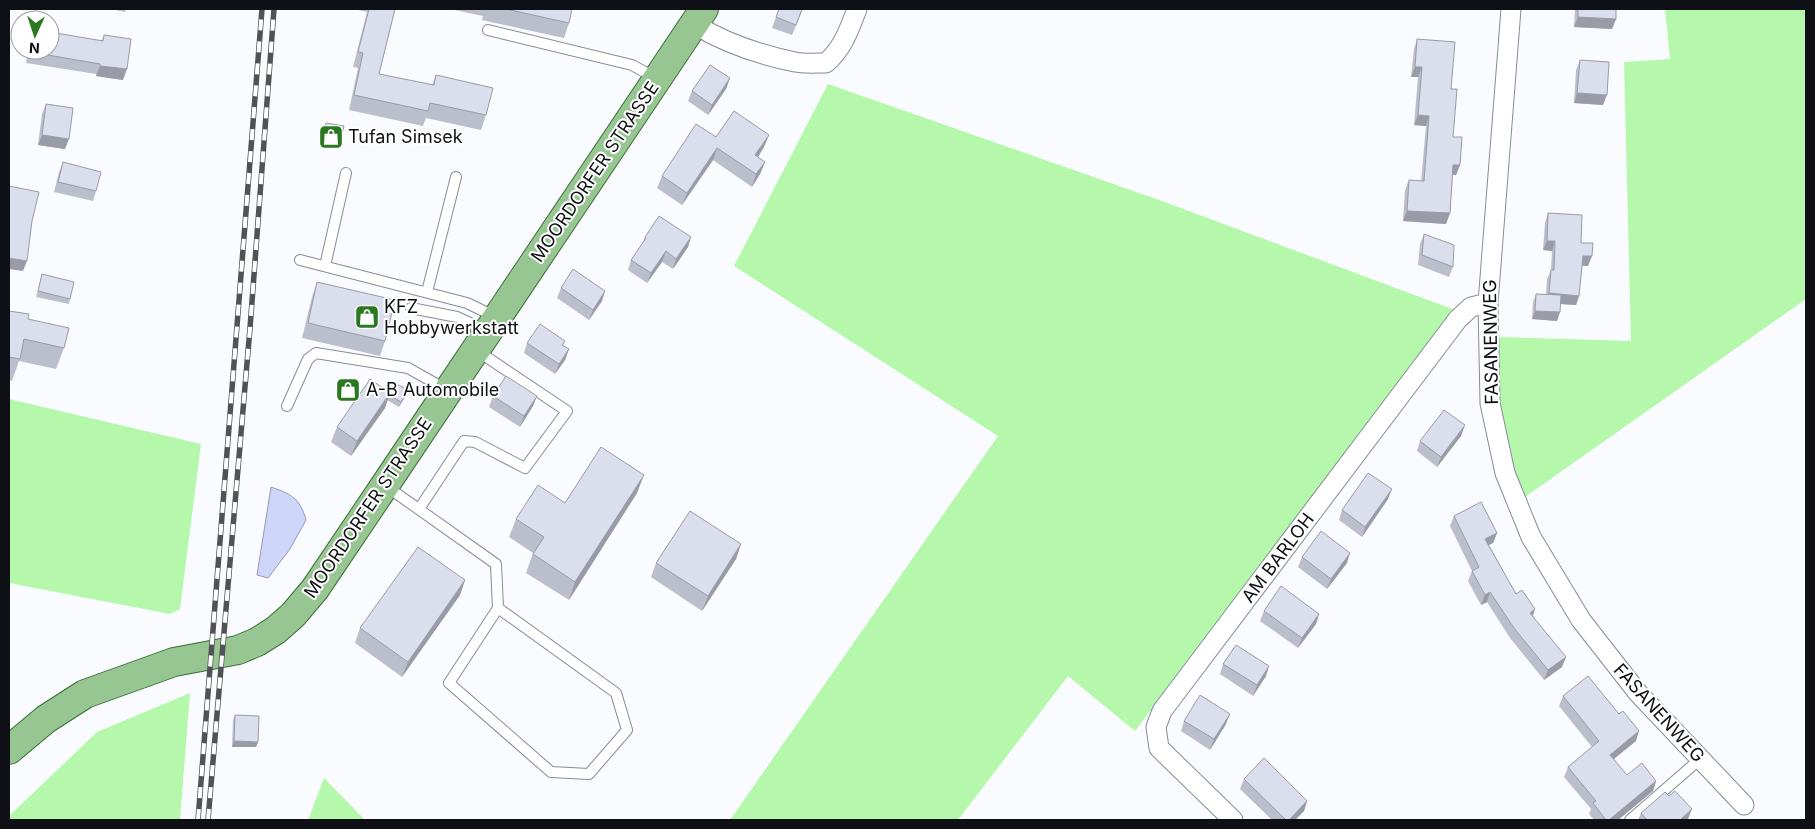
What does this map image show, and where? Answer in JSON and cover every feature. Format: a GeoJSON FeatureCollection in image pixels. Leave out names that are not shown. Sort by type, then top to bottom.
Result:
{"type":"FeatureCollection","features":[{"type":"Feature","properties":{"kind":"main road","name":"MOORDORFER STRASSE"},"geometry":{"type":"LineString","coordinates":[[9,750],[46,719],[85,694],[174,662],[238,650],[257,642],[276,630],[293,615],[315,589],[699,16]]}},
{"type":"Feature","properties":{"kind":"street"},"geometry":{"type":"LineString","coordinates":[[699,16],[709,33],[756,51],[796,63],[826,63],[835,55],[845,40],[857,9]]}},
{"type":"Feature","properties":{"kind":"street","name":"FASANENWEG"},"geometry":{"type":"LineString","coordinates":[[1511,9],[1488,303],[1490,403],[1505,473],[1531,537],[1580,620],[1638,693],[1744,805]]}},
{"type":"Feature","properties":{"kind":"street","name":"AM BARLOH"},"geometry":{"type":"LineString","coordinates":[[1233,820],[1159,748],[1156,727],[1162,711],[1458,319],[1471,308],[1488,303]]}},
{"type":"Feature","properties":{"kind":"lane"},"geometry":{"type":"LineString","coordinates":[[488,30],[632,65],[657,78]]}},
{"type":"Feature","properties":{"kind":"lane"},"geometry":{"type":"LineString","coordinates":[[325,266],[346,173]]}},
{"type":"Feature","properties":{"kind":"lane"},"geometry":{"type":"LineString","coordinates":[[427,292],[456,177]]}},
{"type":"Feature","properties":{"kind":"lane"},"geometry":{"type":"LineString","coordinates":[[300,260],[467,303],[487,333],[567,411],[525,468],[475,442],[464,441],[418,509]]}},
{"type":"Feature","properties":{"kind":"lane"},"geometry":{"type":"LineString","coordinates":[[411,308],[457,317],[487,333]]}},
{"type":"Feature","properties":{"kind":"lane"},"geometry":{"type":"LineString","coordinates":[[287,406],[308,359],[316,353],[408,368],[448,391]]}},
{"type":"Feature","properties":{"kind":"lane"},"geometry":{"type":"LineString","coordinates":[[385,485],[496,564],[498,608],[449,683],[551,772],[589,774],[626,730],[616,693],[498,608]]}},
{"type":"Feature","properties":{"kind":"lane"},"geometry":{"type":"LineString","coordinates":[[1630,820],[1700,759]]}},
{"type":"Feature","properties":{"kind":"green space"},"geometry":{"type":"Polygon","coordinates":[[[1665,9],[1806,9],[1806,299],[1525,497],[1515,473],[1500,404],[1498,337],[1631,341],[1624,62],[1670,59],[1665,9]]]}},
{"type":"Feature","properties":{"kind":"green space"},"geometry":{"type":"Polygon","coordinates":[[[828,84],[1162,201],[1455,310],[1135,731],[1068,676],[958,820],[730,820],[998,436],[734,266],[828,84]]]}},
{"type":"Feature","properties":{"kind":"green space"},"geometry":{"type":"Polygon","coordinates":[[[9,399],[201,444],[180,609],[170,614],[9,583],[9,399]]]}},
{"type":"Feature","properties":{"kind":"green space"},"geometry":{"type":"Polygon","coordinates":[[[190,693],[180,820],[9,820],[9,816],[97,732],[190,693]]]}},
{"type":"Feature","properties":{"kind":"green space"},"geometry":{"type":"Polygon","coordinates":[[[324,778],[365,820],[308,820],[324,778]]]}},
{"type":"Feature","properties":{"kind":"water"},"geometry":{"type":"Polygon","coordinates":[[[271,487],[294,498],[301,507],[306,520],[290,549],[268,578],[257,575],[271,487]]]}},
{"type":"Feature","properties":{"kind":"building"},"geometry":{"type":"Polygon","coordinates":[[[369,9],[395,9],[379,74],[434,85],[436,75],[493,88],[486,115],[430,103],[428,111],[354,95],[363,53],[358,52],[369,9]]]}},
{"type":"Feature","properties":{"kind":"building"},"geometry":{"type":"Polygon","coordinates":[[[506,9],[572,9],[569,23],[506,9]]]}},
{"type":"Feature","properties":{"kind":"building"},"geometry":{"type":"Polygon","coordinates":[[[779,9],[802,9],[796,25],[776,17],[779,9]]]}},
{"type":"Feature","properties":{"kind":"building"},"geometry":{"type":"Polygon","coordinates":[[[1578,9],[1616,9],[1616,19],[1578,17],[1578,9]]]}},
{"type":"Feature","properties":{"kind":"building"},"geometry":{"type":"Polygon","coordinates":[[[60,34],[103,41],[104,35],[131,39],[127,69],[100,66],[100,64],[60,57],[60,34]]]}},
{"type":"Feature","properties":{"kind":"building"},"geometry":{"type":"Polygon","coordinates":[[[1417,39],[1455,42],[1451,89],[1457,89],[1453,137],[1462,137],[1460,165],[1453,165],[1450,213],[1407,211],[1409,180],[1424,181],[1429,116],[1418,115],[1422,67],[1415,67],[1417,39]]]}},
{"type":"Feature","properties":{"kind":"building"},"geometry":{"type":"Polygon","coordinates":[[[1580,60],[1609,62],[1607,95],[1577,93],[1580,60]]]}},
{"type":"Feature","properties":{"kind":"building"},"geometry":{"type":"Polygon","coordinates":[[[710,65],[730,78],[712,105],[692,91],[710,65]]]}},
{"type":"Feature","properties":{"kind":"building"},"geometry":{"type":"Polygon","coordinates":[[[46,104],[73,108],[69,139],[42,135],[46,104]]]}},
{"type":"Feature","properties":{"kind":"building"},"geometry":{"type":"Polygon","coordinates":[[[734,111],[769,135],[755,155],[765,162],[756,174],[717,148],[687,193],[662,176],[696,124],[716,137],[734,111]]]}},
{"type":"Feature","properties":{"kind":"building","name":"Tufan Simsek"},"geometry":{"type":"Polygon","coordinates":[[[326,123],[344,126],[340,142],[322,137],[326,123]]]}},
{"type":"Feature","properties":{"kind":"building"},"geometry":{"type":"Polygon","coordinates":[[[63,162],[101,172],[96,191],[58,182],[63,162]]]}},
{"type":"Feature","properties":{"kind":"building"},"geometry":{"type":"Polygon","coordinates":[[[9,186],[39,192],[32,221],[27,261],[9,258],[9,186]]]}},
{"type":"Feature","properties":{"kind":"building"},"geometry":{"type":"Polygon","coordinates":[[[1548,213],[1582,215],[1581,243],[1593,243],[1592,256],[1583,256],[1579,296],[1549,293],[1551,270],[1554,270],[1555,241],[1547,241],[1548,213]]]}},
{"type":"Feature","properties":{"kind":"building"},"geometry":{"type":"Polygon","coordinates":[[[659,216],[691,237],[676,259],[666,251],[651,273],[631,260],[659,216]]]}},
{"type":"Feature","properties":{"kind":"building"},"geometry":{"type":"Polygon","coordinates":[[[1424,234],[1454,245],[1453,267],[1422,255],[1424,234]]]}},
{"type":"Feature","properties":{"kind":"building"},"geometry":{"type":"Polygon","coordinates":[[[573,269],[605,291],[593,310],[561,288],[573,269]]]}},
{"type":"Feature","properties":{"kind":"building"},"geometry":{"type":"Polygon","coordinates":[[[42,274],[74,282],[70,299],[38,291],[42,274]]]}},
{"type":"Feature","properties":{"kind":"building"},"geometry":{"type":"Polygon","coordinates":[[[317,282],[395,300],[385,341],[308,323],[317,282]]]}},
{"type":"Feature","properties":{"kind":"building"},"geometry":{"type":"Polygon","coordinates":[[[1536,294],[1561,295],[1560,312],[1535,311],[1536,294]]]}},
{"type":"Feature","properties":{"kind":"building"},"geometry":{"type":"Polygon","coordinates":[[[9,311],[29,314],[28,319],[69,328],[64,348],[24,339],[20,359],[9,357],[9,311]]]}},
{"type":"Feature","properties":{"kind":"building"},"geometry":{"type":"Polygon","coordinates":[[[540,324],[565,341],[562,345],[569,349],[559,364],[527,343],[540,324]]]}},
{"type":"Feature","properties":{"kind":"building"},"geometry":{"type":"Polygon","coordinates":[[[506,376],[537,396],[524,416],[493,396],[506,376]]]}},
{"type":"Feature","properties":{"kind":"building"},"geometry":{"type":"Polygon","coordinates":[[[370,379],[390,393],[357,441],[337,427],[370,379]]]}},
{"type":"Feature","properties":{"kind":"building"},"geometry":{"type":"Polygon","coordinates":[[[395,383],[408,390],[401,402],[389,395],[395,383]]]}},
{"type":"Feature","properties":{"kind":"building"},"geometry":{"type":"Polygon","coordinates":[[[1444,410],[1465,425],[1441,457],[1420,441],[1444,410]]]}},
{"type":"Feature","properties":{"kind":"building"},"geometry":{"type":"Polygon","coordinates":[[[601,447],[644,475],[575,582],[533,554],[544,537],[516,519],[538,485],[565,503],[601,447]]]}},
{"type":"Feature","properties":{"kind":"building"},"geometry":{"type":"Polygon","coordinates":[[[1368,473],[1392,489],[1365,527],[1342,510],[1368,473]]]}},
{"type":"Feature","properties":{"kind":"building"},"geometry":{"type":"Polygon","coordinates":[[[1481,502],[1497,533],[1485,539],[1516,594],[1522,590],[1535,609],[1530,613],[1566,657],[1548,670],[1514,628],[1490,592],[1485,595],[1472,571],[1479,567],[1454,516],[1481,502]]]}},
{"type":"Feature","properties":{"kind":"building"},"geometry":{"type":"Polygon","coordinates":[[[690,511],[741,544],[708,596],[656,563],[690,511]]]}},
{"type":"Feature","properties":{"kind":"building"},"geometry":{"type":"Polygon","coordinates":[[[1321,531],[1350,553],[1331,579],[1302,557],[1321,531]]]}},
{"type":"Feature","properties":{"kind":"building"},"geometry":{"type":"Polygon","coordinates":[[[418,547],[465,580],[408,662],[360,628],[418,547]]]}},
{"type":"Feature","properties":{"kind":"building"},"geometry":{"type":"Polygon","coordinates":[[[1281,586],[1319,614],[1302,638],[1264,611],[1281,586]]]}},
{"type":"Feature","properties":{"kind":"building"},"geometry":{"type":"Polygon","coordinates":[[[1236,645],[1269,666],[1257,685],[1223,664],[1236,645]]]}},
{"type":"Feature","properties":{"kind":"building"},"geometry":{"type":"Polygon","coordinates":[[[1588,676],[1619,714],[1623,711],[1639,731],[1610,755],[1627,775],[1642,763],[1656,781],[1609,820],[1606,820],[1593,803],[1596,801],[1568,767],[1599,741],[1563,696],[1588,676]]]}},
{"type":"Feature","properties":{"kind":"building"},"geometry":{"type":"Polygon","coordinates":[[[1200,695],[1230,714],[1214,739],[1184,721],[1200,695]]]}},
{"type":"Feature","properties":{"kind":"building"},"geometry":{"type":"Polygon","coordinates":[[[235,715],[259,716],[258,742],[234,741],[235,715]]]}},
{"type":"Feature","properties":{"kind":"building"},"geometry":{"type":"Polygon","coordinates":[[[1264,758],[1307,801],[1289,820],[1286,820],[1244,779],[1264,758]]]}},
{"type":"Feature","properties":{"kind":"building"},"geometry":{"type":"Polygon","coordinates":[[[1675,791],[1692,809],[1680,820],[1647,820],[1641,813],[1665,792],[1669,796],[1675,791]]]}},
{"type":"Feature","properties":{"kind":"railway"},"geometry":{"type":"LineString","coordinates":[[198,820],[262,9]]}},
{"type":"Feature","properties":{"kind":"railway"},"geometry":{"type":"LineString","coordinates":[[208,820],[250,328],[274,9]]}},
{"type":"Feature","properties":{"kind":"place","name":"Tufan Simsek"},"geometry":{"type":"Point","coordinates":[331,137]}},
{"type":"Feature","properties":{"kind":"place","name":"KFZ Hobbywerkstatt"},"geometry":{"type":"Point","coordinates":[367,317]}},
{"type":"Feature","properties":{"kind":"place","name":"A-B Automobile"},"geometry":{"type":"Point","coordinates":[348,390]}}]}
